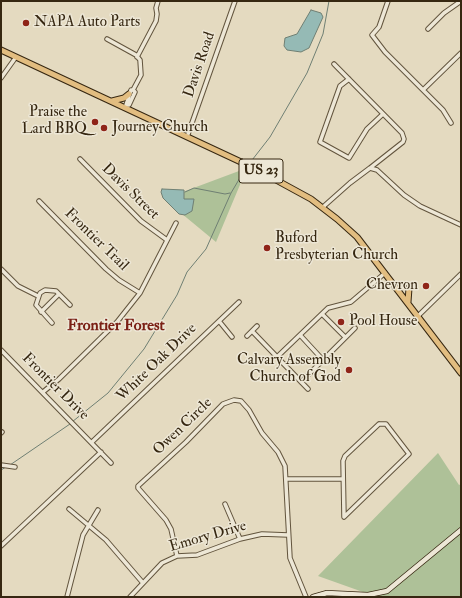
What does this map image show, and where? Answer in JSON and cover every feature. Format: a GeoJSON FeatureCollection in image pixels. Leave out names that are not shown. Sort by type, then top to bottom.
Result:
{"type":"FeatureCollection","features":[{"type":"Feature","properties":{"kind":"main road","name":"US 23"},"geometry":{"type":"LineString","coordinates":[[1,50],[111,102],[126,107],[284,183],[323,207],[357,237],[461,373]]}},
{"type":"Feature","properties":{"kind":"main road"},"geometry":{"type":"LineString","coordinates":[[111,102],[124,98],[131,92]]}},
{"type":"Feature","properties":{"kind":"main road"},"geometry":{"type":"LineString","coordinates":[[408,302],[409,288]]}},
{"type":"Feature","properties":{"kind":"street"},"geometry":{"type":"LineString","coordinates":[[137,57],[156,21],[156,8],[158,1]]}},
{"type":"Feature","properties":{"kind":"street","name":"Davis Road"},"geometry":{"type":"LineString","coordinates":[[187,137],[235,1]]}},
{"type":"Feature","properties":{"kind":"street"},"geometry":{"type":"LineString","coordinates":[[388,1],[379,27],[372,35],[385,52],[443,110],[451,123]]}},
{"type":"Feature","properties":{"kind":"street"},"geometry":{"type":"LineString","coordinates":[[428,29],[444,13],[461,1]]}},
{"type":"Feature","properties":{"kind":"street"},"geometry":{"type":"LineString","coordinates":[[107,39],[137,57],[141,66],[141,74],[131,92],[126,107]]}},
{"type":"Feature","properties":{"kind":"street"},"geometry":{"type":"LineString","coordinates":[[423,90],[461,53]]}},
{"type":"Feature","properties":{"kind":"street"},"geometry":{"type":"LineString","coordinates":[[1,78],[16,57]]}},
{"type":"Feature","properties":{"kind":"street"},"geometry":{"type":"LineString","coordinates":[[323,207],[350,183],[403,142],[404,139],[402,134],[334,64]]}},
{"type":"Feature","properties":{"kind":"street"},"geometry":{"type":"LineString","coordinates":[[349,79],[340,86],[320,142],[349,158],[367,129],[383,114]]}},
{"type":"Feature","properties":{"kind":"street","name":"Davis Street"},"geometry":{"type":"LineString","coordinates":[[80,159],[141,221],[167,240]]}},
{"type":"Feature","properties":{"kind":"street"},"geometry":{"type":"LineString","coordinates":[[370,168],[377,170],[404,195],[420,206],[461,226]]}},
{"type":"Feature","properties":{"kind":"street","name":"Frontier Trail"},"geometry":{"type":"LineString","coordinates":[[39,201],[118,280],[140,293]]}},
{"type":"Feature","properties":{"kind":"street"},"geometry":{"type":"LineString","coordinates":[[43,392],[117,322],[140,293],[176,223]]}},
{"type":"Feature","properties":{"kind":"street"},"geometry":{"type":"LineString","coordinates":[[1,269],[18,286],[38,296]]}},
{"type":"Feature","properties":{"kind":"street"},"geometry":{"type":"LineString","coordinates":[[277,357],[322,314],[333,306],[351,302],[385,273]]}},
{"type":"Feature","properties":{"kind":"street"},"geometry":{"type":"LineString","coordinates":[[418,316],[461,274]]}},
{"type":"Feature","properties":{"kind":"street"},"geometry":{"type":"LineString","coordinates":[[52,323],[40,312],[36,304],[38,296],[45,290],[51,290],[59,294],[70,305]]}},
{"type":"Feature","properties":{"kind":"street"},"geometry":{"type":"LineString","coordinates":[[40,312],[59,294]]}},
{"type":"Feature","properties":{"kind":"street","name":"White Oak Drive"},"geometry":{"type":"LineString","coordinates":[[92,442],[239,302]]}},
{"type":"Feature","properties":{"kind":"street"},"geometry":{"type":"LineString","coordinates":[[322,314],[345,337]]}},
{"type":"Feature","properties":{"kind":"street"},"geometry":{"type":"LineString","coordinates":[[219,321],[232,337]]}},
{"type":"Feature","properties":{"kind":"street"},"geometry":{"type":"LineString","coordinates":[[247,336],[257,326]]}},
{"type":"Feature","properties":{"kind":"street"},"geometry":{"type":"LineString","coordinates":[[301,382],[355,328]]}},
{"type":"Feature","properties":{"kind":"street"},"geometry":{"type":"LineString","coordinates":[[252,331],[308,389]]}},
{"type":"Feature","properties":{"kind":"street"},"geometry":{"type":"LineString","coordinates":[[300,335],[323,360]]}},
{"type":"Feature","properties":{"kind":"street","name":"Frontier Drive"},"geometry":{"type":"LineString","coordinates":[[1,350],[101,452]]}},
{"type":"Feature","properties":{"kind":"street","name":"Owen Circle"},"geometry":{"type":"LineString","coordinates":[[177,556],[171,529],[166,520],[138,488],[223,404],[234,400],[241,401],[249,410],[262,433],[278,452],[285,466],[290,558],[306,597]]}},
{"type":"Feature","properties":{"kind":"street"},"geometry":{"type":"LineString","coordinates":[[379,424],[386,424],[408,451],[409,454],[400,464],[344,516],[342,478],[343,461],[345,456],[379,424]]}},
{"type":"Feature","properties":{"kind":"street"},"geometry":{"type":"LineString","coordinates":[[1,546],[101,452],[111,463]]}},
{"type":"Feature","properties":{"kind":"street"},"geometry":{"type":"LineString","coordinates":[[1,466],[7,465],[14,467]]}},
{"type":"Feature","properties":{"kind":"street"},"geometry":{"type":"LineString","coordinates":[[286,479],[342,478]]}},
{"type":"Feature","properties":{"kind":"street"},"geometry":{"type":"LineString","coordinates":[[226,504],[240,539]]}},
{"type":"Feature","properties":{"kind":"street"},"geometry":{"type":"LineString","coordinates":[[69,509],[88,527],[106,540],[143,583]]}},
{"type":"Feature","properties":{"kind":"street"},"geometry":{"type":"LineString","coordinates":[[67,597],[83,535],[98,510]]}},
{"type":"Feature","properties":{"kind":"street"},"geometry":{"type":"LineString","coordinates":[[313,597],[326,593],[368,595],[388,591],[461,530]]}},
{"type":"Feature","properties":{"kind":"street","name":"Emory Drive"},"geometry":{"type":"LineString","coordinates":[[130,597],[162,563],[177,556],[197,555],[240,539],[262,534],[288,535]]}},
{"type":"Feature","properties":{"kind":"green space"},"geometry":{"type":"Polygon","coordinates":[[[247,168],[216,242],[164,199],[247,168]]]}},
{"type":"Feature","properties":{"kind":"green space"},"geometry":{"type":"Polygon","coordinates":[[[438,453],[459,485],[461,484],[461,597],[377,597],[318,576],[438,453]]]}},
{"type":"Feature","properties":{"kind":"water"},"geometry":{"type":"Polygon","coordinates":[[[311,10],[321,13],[323,17],[309,48],[301,52],[287,50],[284,46],[285,38],[297,34],[311,10]]]}},
{"type":"Feature","properties":{"kind":"water"},"geometry":{"type":"Polygon","coordinates":[[[162,189],[184,190],[184,199],[194,199],[192,211],[185,215],[179,214],[163,198],[161,192],[162,189]]]}},
{"type":"Feature","properties":{"kind":"waterway"},"geometry":{"type":"LineString","coordinates":[[249,164],[270,137],[307,73],[323,34],[329,1]]}},
{"type":"Feature","properties":{"kind":"waterway"},"geometry":{"type":"LineString","coordinates":[[72,422],[108,393],[144,349],[177,295],[187,272],[206,249],[231,193],[247,166]]}},
{"type":"Feature","properties":{"kind":"waterway"},"geometry":{"type":"LineString","coordinates":[[185,192],[194,188],[225,194],[230,193]]}},
{"type":"Feature","properties":{"kind":"waterway"},"geometry":{"type":"LineString","coordinates":[[10,465],[70,424]]}},
{"type":"Feature","properties":{"kind":"waterway"},"geometry":{"type":"LineString","coordinates":[[1,470],[6,467]]}},
{"type":"Feature","properties":{"kind":"place","name":"NAPA Auto Parts"},"geometry":{"type":"Point","coordinates":[26,23]}},
{"type":"Feature","properties":{"kind":"place","name":"Praise the Lard BBQ"},"geometry":{"type":"Point","coordinates":[95,122]}},
{"type":"Feature","properties":{"kind":"place","name":"Journey Church"},"geometry":{"type":"Point","coordinates":[104,128]}},
{"type":"Feature","properties":{"kind":"place","name":"Buford Presbyterian Church"},"geometry":{"type":"Point","coordinates":[267,248]}},
{"type":"Feature","properties":{"kind":"place","name":"Chevron"},"geometry":{"type":"Point","coordinates":[426,286]}},
{"type":"Feature","properties":{"kind":"place","name":"Pool House"},"geometry":{"type":"Point","coordinates":[341,322]}},
{"type":"Feature","properties":{"kind":"place","name":"Calvary Assembly Church of God"},"geometry":{"type":"Point","coordinates":[349,370]}},
{"type":"Feature","properties":{"kind":"district","name":"Frontier Forest"},"geometry":{"type":"Point","coordinates":[116,327]}}]}
